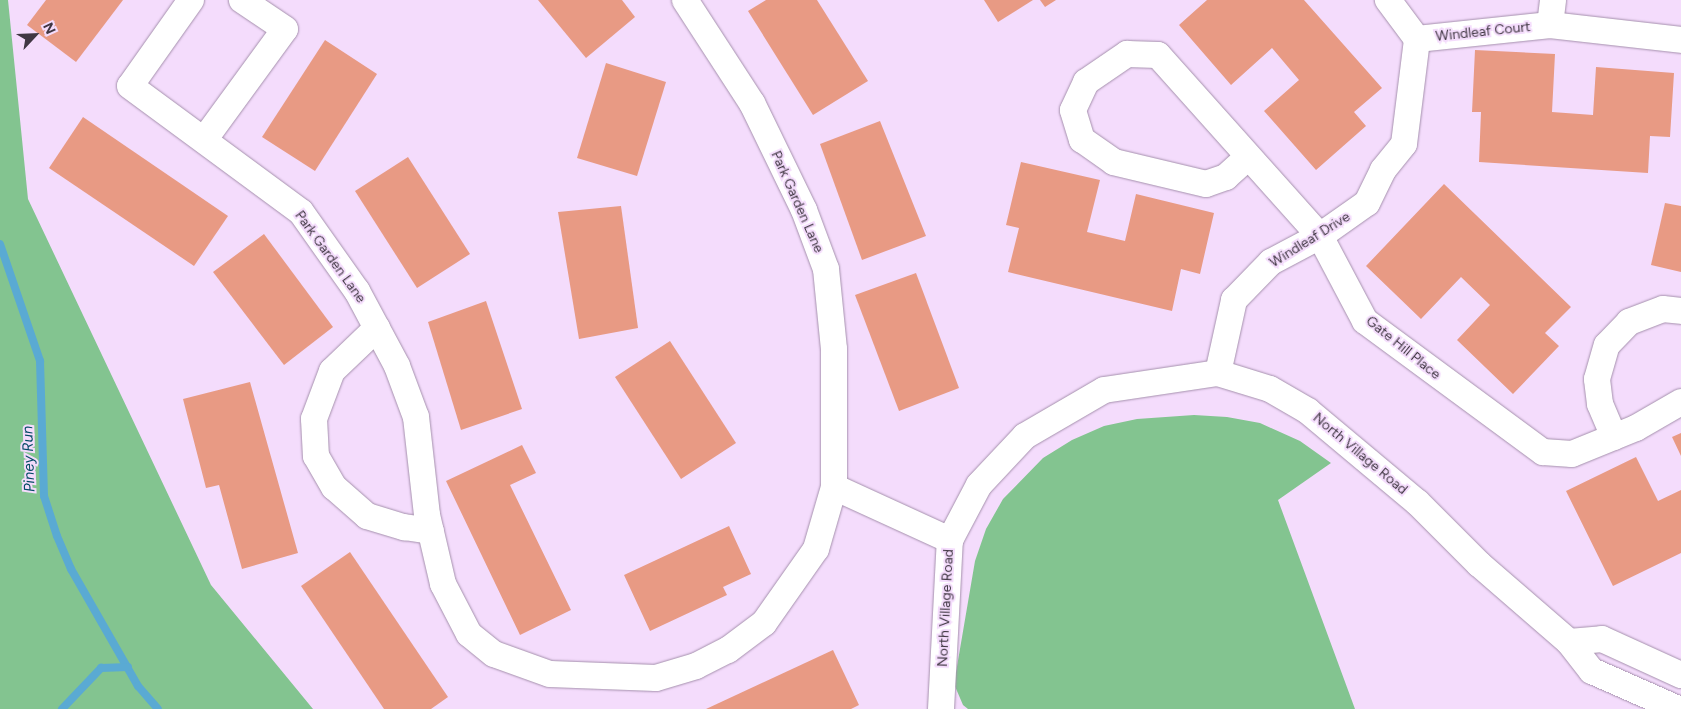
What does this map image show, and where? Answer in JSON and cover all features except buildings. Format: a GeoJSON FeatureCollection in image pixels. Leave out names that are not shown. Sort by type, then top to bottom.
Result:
{"type":"FeatureCollection","features":[{"type":"Feature","properties":{"kind":"street","name":"Park Garden Lane"},"geometry":{"type":"LineString","coordinates":[[191,0],[130,86],[301,212],[357,291],[397,366],[416,417],[431,531],[442,584],[468,634],[494,654],[550,674],[656,678],[696,666],[728,650],[764,623],[816,549],[834,486],[834,349],[826,269],[804,210],[752,103],[685,0]]}},
{"type":"Feature","properties":{"kind":"street"},"geometry":{"type":"LineString","coordinates":[[204,140],[284,29],[242,0]]}},
{"type":"Feature","properties":{"kind":"street"},"geometry":{"type":"LineString","coordinates":[[1388,0],[1417,39]]}},
{"type":"Feature","properties":{"kind":"street","name":"Windleaf Court"},"geometry":{"type":"LineString","coordinates":[[1550,25],[1553,0]]}},
{"type":"Feature","properties":{"kind":"street","name":"Windleaf Court"},"geometry":{"type":"LineString","coordinates":[[1417,39],[1550,25],[1681,40]]}},
{"type":"Feature","properties":{"kind":"street","name":"Windleaf Drive"},"geometry":{"type":"LineString","coordinates":[[1218,373],[1234,300],[1271,262],[1320,236],[1367,203],[1383,170],[1404,144],[1417,39]]}},
{"type":"Feature","properties":{"kind":"street","name":"Gate Hill Place"},"geometry":{"type":"LineString","coordinates":[[1248,157],[1226,177],[1206,184],[1114,162],[1082,140],[1073,110],[1086,82],[1127,54],[1158,55],[1320,236],[1365,321],[1543,452],[1572,454],[1614,436],[1681,402]]}},
{"type":"Feature","properties":{"kind":"street"},"geometry":{"type":"LineString","coordinates":[[1614,436],[1600,404],[1597,379],[1607,345],[1629,322],[1663,309],[1681,311]]}},
{"type":"Feature","properties":{"kind":"street"},"geometry":{"type":"LineString","coordinates":[[377,328],[332,371],[314,419],[316,456],[334,487],[368,516],[404,528],[431,531]]}},
{"type":"Feature","properties":{"kind":"street","name":"North Village Road"},"geometry":{"type":"LineString","coordinates":[[942,709],[950,540],[979,485],[1025,436],[1104,390],[1218,373],[1270,389],[1308,410],[1335,431],[1569,642],[1592,671],[1678,709]]}},
{"type":"Feature","properties":{"kind":"street"},"geometry":{"type":"LineString","coordinates":[[834,486],[950,540]]}},
{"type":"Feature","properties":{"kind":"street"},"geometry":{"type":"LineString","coordinates":[[1569,642],[1602,639],[1681,675]]}},
{"type":"Feature","properties":{"kind":"green space"},"geometry":{"type":"Polygon","coordinates":[[[0,0],[8,0],[28,199],[211,585],[313,709],[0,709],[0,0]]]}},
{"type":"Feature","properties":{"kind":"green space"},"geometry":{"type":"Polygon","coordinates":[[[1194,415],[1227,417],[1260,423],[1300,441],[1331,463],[1278,500],[1355,709],[968,709],[963,705],[954,684],[975,561],[986,529],[1003,499],[1043,458],[1072,440],[1104,426],[1137,419],[1194,415]]]}},
{"type":"Feature","properties":{"kind":"waterway","name":"Piney Run"},"geometry":{"type":"LineString","coordinates":[[0,244],[40,361],[44,496],[57,536],[71,569],[138,686],[158,709]]}},
{"type":"Feature","properties":{"kind":"waterway"},"geometry":{"type":"LineString","coordinates":[[62,709],[101,668],[128,667]]}}]}
